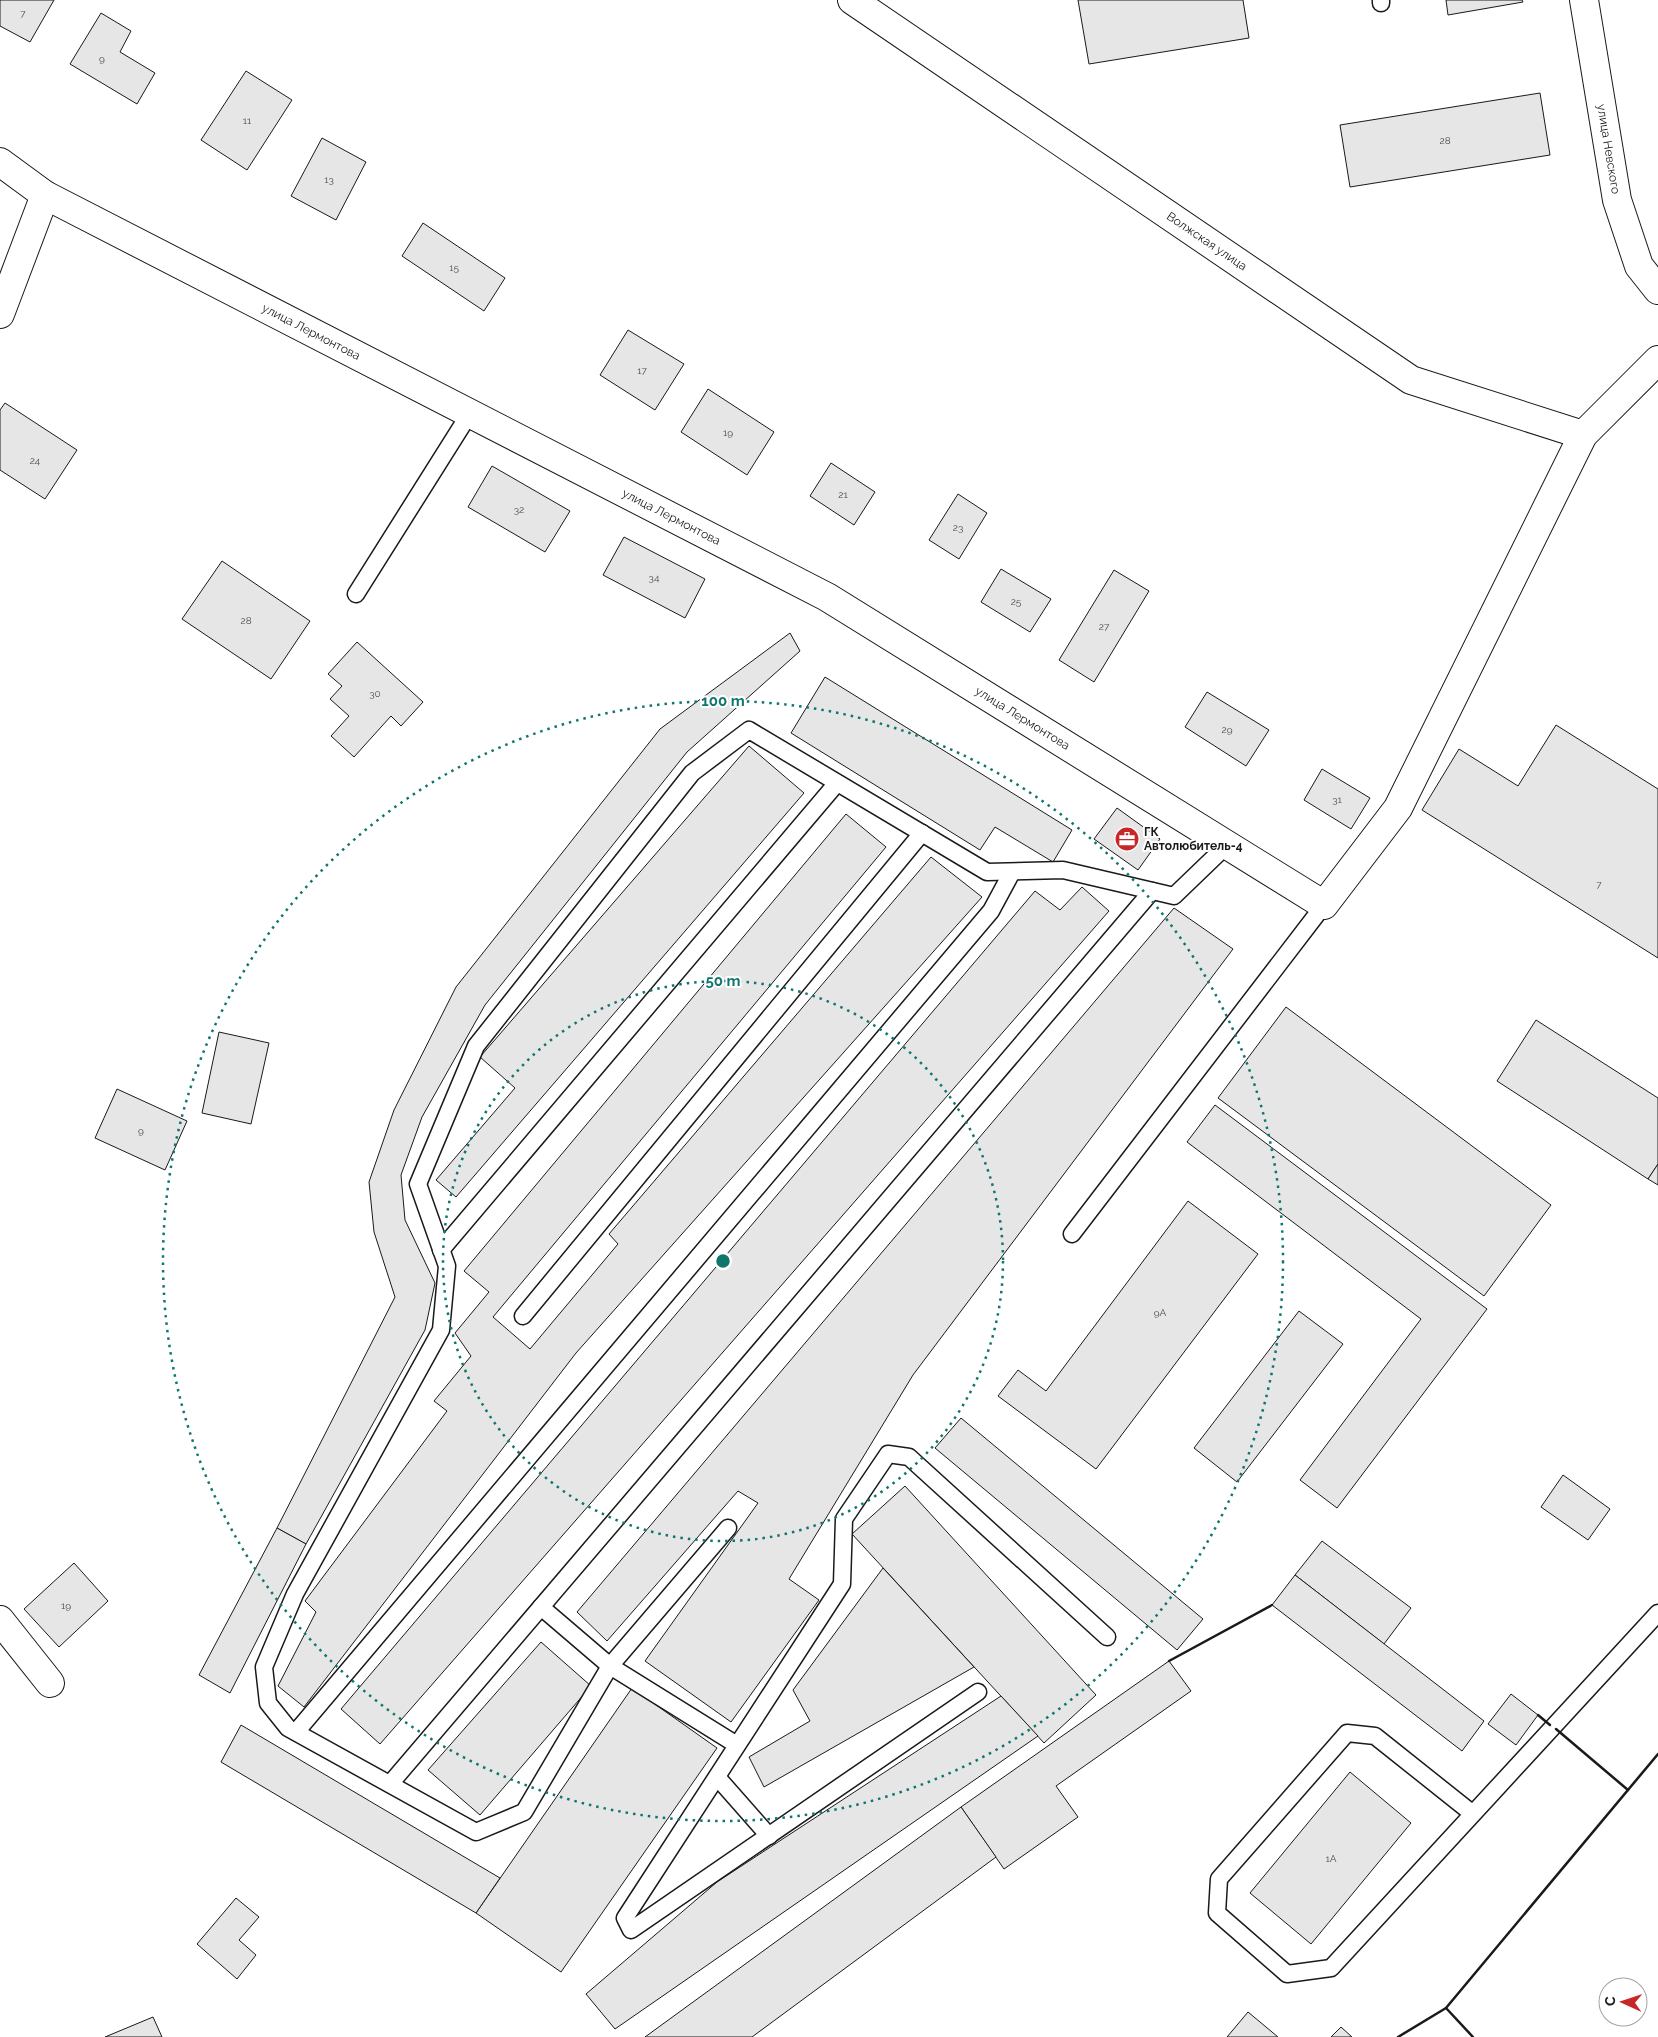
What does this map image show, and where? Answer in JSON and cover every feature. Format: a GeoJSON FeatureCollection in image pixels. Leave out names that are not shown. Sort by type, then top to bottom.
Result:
{"type":"FeatureCollection","features":[{"type":"Feature","properties":{"kind":"street","name":"Волжская улица"},"geometry":{"type":"LineString","coordinates":[[852,0],[1411,380],[1583,436]]}},
{"type":"Feature","properties":{"kind":"street","name":"улица Невского"},"geometry":{"type":"LineString","coordinates":[[1584,0],[1617,200],[1639,266],[1658,290]]}},
{"type":"Feature","properties":{"kind":"street","name":"улица Лермонтова"},"geometry":{"type":"LineString","coordinates":[[0,162],[46,195],[827,597],[1324,905]]}},
{"type":"Feature","properties":{"kind":"street"},"geometry":{"type":"LineString","coordinates":[[0,314],[46,195]]}},
{"type":"Feature","properties":{"kind":"street"},"geometry":{"type":"LineString","coordinates":[[1324,905],[1398,808],[1583,436],[1658,360]]}},
{"type":"Feature","properties":{"kind":"street"},"geometry":{"type":"LineString","coordinates":[[0,1620],[50,1683]]}},
{"type":"Feature","properties":{"kind":"lane"},"geometry":{"type":"LineString","coordinates":[[356,594],[470,413]]}},
{"type":"Feature","properties":{"kind":"lane"},"geometry":{"type":"LineString","coordinates":[[728,1528],[610,1666],[524,1812],[476,1832],[288,1728],[268,1703],[264,1666],[295,1594],[441,1330],[447,1266],[418,1184],[476,1046],[692,773],[749,730],[987,872],[1063,870],[1174,896],[1227,844]]}},
{"type":"Feature","properties":{"kind":"lane"},"geometry":{"type":"LineString","coordinates":[[441,1250],[837,783]]}},
{"type":"Feature","properties":{"kind":"lane"},"geometry":{"type":"LineString","coordinates":[[523,1316],[922,834]]}},
{"type":"Feature","properties":{"kind":"lane"},"geometry":{"type":"LineString","coordinates":[[296,1732],[991,911],[1012,872]]}},
{"type":"Feature","properties":{"kind":"lane"},"geometry":{"type":"LineString","coordinates":[[390,1784],[1152,891]]}},
{"type":"Feature","properties":{"kind":"lane"},"geometry":{"type":"LineString","coordinates":[[1072,1234],[1324,905]]}},
{"type":"Feature","properties":{"kind":"lane"},"geometry":{"type":"LineString","coordinates":[[978,1692],[631,1930],[625,1918],[842,1584],[844,1519],[888,1454],[908,1457],[1107,1636]]}},
{"type":"Feature","properties":{"kind":"lane"},"geometry":{"type":"LineString","coordinates":[[541,1607],[610,1666],[738,1745]]}},
{"type":"Feature","properties":{"kind":"lane"},"geometry":{"type":"LineString","coordinates":[[1473,1814],[1375,1736],[1347,1733],[1219,1879],[1217,1913],[1287,1974],[1331,1968],[1473,1814],[1658,1613]]}},
{"type":"Feature","properties":{"kind":"lane"},"geometry":{"type":"LineString","coordinates":[[717,1776],[769,1836]]}},
{"type":"Feature","properties":{"kind":"building"},"geometry":{"type":"Polygon","coordinates":[[[0,0],[54,0],[30,42],[0,26],[0,0]]]}},
{"type":"Feature","properties":{"kind":"building"},"geometry":{"type":"Polygon","coordinates":[[[1078,0],[1243,0],[1249,38],[1089,64],[1078,0]]]}},
{"type":"Feature","properties":{"kind":"building"},"geometry":{"type":"Polygon","coordinates":[[[1446,0],[1522,0],[1523,2],[1448,15],[1446,0]]]}},
{"type":"Feature","properties":{"kind":"building"},"geometry":{"type":"Polygon","coordinates":[[[101,13],[131,31],[120,52],[155,73],[137,104],[70,64],[101,13]]]}},
{"type":"Feature","properties":{"kind":"building"},"geometry":{"type":"Polygon","coordinates":[[[246,71],[292,100],[247,170],[201,140],[246,71]]]}},
{"type":"Feature","properties":{"kind":"building"},"geometry":{"type":"Polygon","coordinates":[[[1540,93],[1550,155],[1350,187],[1340,125],[1540,93]]]}},
{"type":"Feature","properties":{"kind":"building"},"geometry":{"type":"Polygon","coordinates":[[[322,138],[366,162],[336,220],[291,196],[322,138]]]}},
{"type":"Feature","properties":{"kind":"building"},"geometry":{"type":"Polygon","coordinates":[[[423,223],[505,278],[484,311],[402,256],[423,223]]]}},
{"type":"Feature","properties":{"kind":"building"},"geometry":{"type":"Polygon","coordinates":[[[628,330],[684,364],[655,410],[600,375],[628,330]]]}},
{"type":"Feature","properties":{"kind":"building"},"geometry":{"type":"Polygon","coordinates":[[[708,389],[774,432],[747,475],[681,432],[708,389]]]}},
{"type":"Feature","properties":{"kind":"building"},"geometry":{"type":"Polygon","coordinates":[[[5,403],[77,450],[45,499],[0,470],[0,410],[5,403]]]}},
{"type":"Feature","properties":{"kind":"building"},"geometry":{"type":"Polygon","coordinates":[[[831,463],[875,492],[854,525],[810,496],[831,463]]]}},
{"type":"Feature","properties":{"kind":"building"},"geometry":{"type":"Polygon","coordinates":[[[492,466],[570,511],[545,552],[468,507],[492,466]]]}},
{"type":"Feature","properties":{"kind":"building"},"geometry":{"type":"Polygon","coordinates":[[[958,494],[987,513],[959,559],[929,540],[958,494]]]}},
{"type":"Feature","properties":{"kind":"building"},"geometry":{"type":"Polygon","coordinates":[[[624,537],[705,579],[685,618],[603,575],[624,537]]]}},
{"type":"Feature","properties":{"kind":"building"},"geometry":{"type":"Polygon","coordinates":[[[222,561],[310,621],[271,679],[182,619],[222,561]]]}},
{"type":"Feature","properties":{"kind":"building"},"geometry":{"type":"Polygon","coordinates":[[[1001,569],[1051,599],[1030,632],[981,602],[1001,569]]]}},
{"type":"Feature","properties":{"kind":"building"},"geometry":{"type":"Polygon","coordinates":[[[1114,570],[1149,591],[1094,682],[1059,660],[1114,570]]]}},
{"type":"Feature","properties":{"kind":"building"},"geometry":{"type":"Polygon","coordinates":[[[790,633],[800,651],[687,752],[485,1005],[422,1117],[401,1175],[405,1220],[435,1283],[425,1330],[306,1544],[277,1528],[395,1297],[374,1232],[369,1182],[394,1110],[456,987],[660,729],[790,633]]]}},
{"type":"Feature","properties":{"kind":"building"},"geometry":{"type":"Polygon","coordinates":[[[357,642],[423,702],[401,726],[391,716],[354,757],[331,736],[349,716],[330,699],[342,686],[328,674],[357,642]]]}},
{"type":"Feature","properties":{"kind":"building"},"geometry":{"type":"Polygon","coordinates":[[[825,677],[1072,830],[1053,862],[995,827],[980,850],[791,733],[825,677]]]}},
{"type":"Feature","properties":{"kind":"building"},"geometry":{"type":"Polygon","coordinates":[[[1207,692],[1269,730],[1246,766],[1185,727],[1207,692]]]}},
{"type":"Feature","properties":{"kind":"building"},"geometry":{"type":"Polygon","coordinates":[[[1556,725],[1658,789],[1658,958],[1422,810],[1459,749],[1518,786],[1556,725]]]}},
{"type":"Feature","properties":{"kind":"building"},"geometry":{"type":"Polygon","coordinates":[[[749,746],[804,793],[456,1197],[436,1180],[515,1088],[480,1057],[749,746]]]}},
{"type":"Feature","properties":{"kind":"building"},"geometry":{"type":"Polygon","coordinates":[[[1322,769],[1370,798],[1351,829],[1304,800],[1322,769]]]}},
{"type":"Feature","properties":{"kind":"building","name":"ГК Автолюбитель-4"},"geometry":{"type":"Polygon","coordinates":[[[1117,808],[1160,839],[1138,870],[1094,839],[1117,808]]]}},
{"type":"Feature","properties":{"kind":"building"},"geometry":{"type":"Polygon","coordinates":[[[846,814],[886,847],[493,1317],[530,1349],[618,1244],[609,1234],[931,857],[982,897],[576,1353],[304,1707],[278,1686],[316,1612],[305,1601],[447,1411],[434,1401],[471,1356],[455,1333],[489,1292],[464,1271],[846,814]]]}},
{"type":"Feature","properties":{"kind":"building"},"geometry":{"type":"Polygon","coordinates":[[[1082,887],[1109,911],[380,1744],[341,1709],[1035,891],[1060,910],[1082,887]]]}},
{"type":"Feature","properties":{"kind":"building"},"geometry":{"type":"Polygon","coordinates":[[[1174,908],[1233,949],[913,1375],[789,1579],[819,1600],[731,1722],[645,1661],[758,1503],[738,1491],[607,1641],[577,1612],[1174,908]]]}},
{"type":"Feature","properties":{"kind":"building"},"geometry":{"type":"Polygon","coordinates":[[[1286,1007],[1551,1205],[1484,1296],[1218,1098],[1286,1007]]]}},
{"type":"Feature","properties":{"kind":"building"},"geometry":{"type":"Polygon","coordinates":[[[1536,1020],[1658,1098],[1658,1164],[1648,1179],[1497,1081],[1536,1020]]]}},
{"type":"Feature","properties":{"kind":"building"},"geometry":{"type":"Polygon","coordinates":[[[219,1032],[269,1043],[251,1124],[202,1113],[219,1032]]]}},
{"type":"Feature","properties":{"kind":"building"},"geometry":{"type":"Polygon","coordinates":[[[117,1089],[187,1121],[165,1170],[95,1138],[117,1089]]]}},
{"type":"Feature","properties":{"kind":"building"},"geometry":{"type":"Polygon","coordinates":[[[1215,1105],[1487,1309],[1337,1508],[1300,1480],[1421,1319],[1187,1142],[1215,1105]]]}},
{"type":"Feature","properties":{"kind":"building"},"geometry":{"type":"Polygon","coordinates":[[[1658,1164],[1658,1185],[1648,1179],[1658,1164]]]}},
{"type":"Feature","properties":{"kind":"building"},"geometry":{"type":"Polygon","coordinates":[[[1188,1201],[1258,1254],[1096,1469],[998,1396],[1018,1370],[1046,1391],[1188,1201]]]}},
{"type":"Feature","properties":{"kind":"building"},"geometry":{"type":"Polygon","coordinates":[[[1299,1311],[1343,1344],[1237,1482],[1194,1448],[1299,1311]]]}},
{"type":"Feature","properties":{"kind":"building"},"geometry":{"type":"Polygon","coordinates":[[[961,1418],[1203,1619],[1177,1650],[935,1448],[961,1418]]]}},
{"type":"Feature","properties":{"kind":"building"},"geometry":{"type":"Polygon","coordinates":[[[1563,1475],[1610,1509],[1588,1540],[1541,1507],[1563,1475]]]}},
{"type":"Feature","properties":{"kind":"building"},"geometry":{"type":"Polygon","coordinates":[[[905,1486],[1096,1695],[1044,1743],[852,1534],[905,1486]]]}},
{"type":"Feature","properties":{"kind":"building"},"geometry":{"type":"Polygon","coordinates":[[[277,1528],[306,1544],[230,1693],[199,1675],[277,1528]]]}},
{"type":"Feature","properties":{"kind":"building"},"geometry":{"type":"Polygon","coordinates":[[[1322,1541],[1411,1608],[1384,1644],[1295,1575],[1322,1541]]]}},
{"type":"Feature","properties":{"kind":"building"},"geometry":{"type":"Polygon","coordinates":[[[74,1563],[108,1601],[59,1647],[24,1609],[74,1563]]]}},
{"type":"Feature","properties":{"kind":"building"},"geometry":{"type":"Polygon","coordinates":[[[883,1568],[974,1667],[764,1787],[749,1757],[810,1721],[793,1690],[883,1568]]]}},
{"type":"Feature","properties":{"kind":"building"},"geometry":{"type":"Polygon","coordinates":[[[1295,1575],[1484,1721],[1462,1751],[1272,1605],[1295,1575]]]}},
{"type":"Feature","properties":{"kind":"building"},"geometry":{"type":"Polygon","coordinates":[[[541,1642],[591,1686],[480,1815],[428,1770],[541,1642]]]}},
{"type":"Feature","properties":{"kind":"building"},"geometry":{"type":"Polygon","coordinates":[[[1169,1661],[1191,1691],[1056,1786],[1078,1817],[1004,1869],[961,1807],[1169,1661]]]}},
{"type":"Feature","properties":{"kind":"building"},"geometry":{"type":"Polygon","coordinates":[[[632,1688],[717,1748],[561,1972],[476,1913],[632,1688]]]}},
{"type":"Feature","properties":{"kind":"building"},"geometry":{"type":"Polygon","coordinates":[[[1511,1694],[1538,1715],[1516,1745],[1488,1724],[1511,1694]]]}},
{"type":"Feature","properties":{"kind":"building"},"geometry":{"type":"Polygon","coordinates":[[[1001,1696],[1038,1736],[615,2029],[586,1994],[717,1882],[1001,1696]]]}},
{"type":"Feature","properties":{"kind":"building"},"geometry":{"type":"Polygon","coordinates":[[[241,1725],[500,1878],[476,1913],[221,1762],[241,1725]]]}},
{"type":"Feature","properties":{"kind":"building"},"geometry":{"type":"Polygon","coordinates":[[[1350,1772],[1411,1823],[1311,1944],[1250,1893],[1350,1772]]]}},
{"type":"Feature","properties":{"kind":"building"},"geometry":{"type":"Polygon","coordinates":[[[961,1807],[996,1857],[752,2037],[645,2037],[961,1807]]]}},
{"type":"Feature","properties":{"kind":"building"},"geometry":{"type":"Polygon","coordinates":[[[236,1898],[259,1917],[239,1940],[256,1955],[237,1979],[197,1944],[236,1898]]]}},
{"type":"Feature","properties":{"kind":"building"},"geometry":{"type":"Polygon","coordinates":[[[1248,2012],[1278,2037],[1227,2037],[1248,2012]]]}},
{"type":"Feature","properties":{"kind":"building"},"geometry":{"type":"Polygon","coordinates":[[[153,2017],[162,2037],[105,2037],[153,2017]]]}},
{"type":"Feature","properties":{"kind":"building"},"geometry":{"type":"Polygon","coordinates":[[[1341,2027],[1352,2037],[1331,2037],[1341,2027]]]}},
{"type":"Feature","properties":{"kind":"wall"},"geometry":{"type":"LineString","coordinates":[[1169,1661],[1272,1605]]}},
{"type":"Feature","properties":{"kind":"wall"},"geometry":{"type":"LineString","coordinates":[[1538,1715],[1550,1725]]}},
{"type":"Feature","properties":{"kind":"wall"},"geometry":{"type":"LineString","coordinates":[[1556,1729],[1628,1790]]}},
{"type":"Feature","properties":{"kind":"wall"},"geometry":{"type":"LineString","coordinates":[[1473,2037],[1446,2008],[1658,1754]]}},
{"type":"Feature","properties":{"kind":"wall"},"geometry":{"type":"LineString","coordinates":[[1398,2037],[1446,2008]]}},
{"type":"Feature","properties":{"kind":"place","name":"ГК Автолюбитель-4"},"geometry":{"type":"Point","coordinates":[1127,839]}}]}
